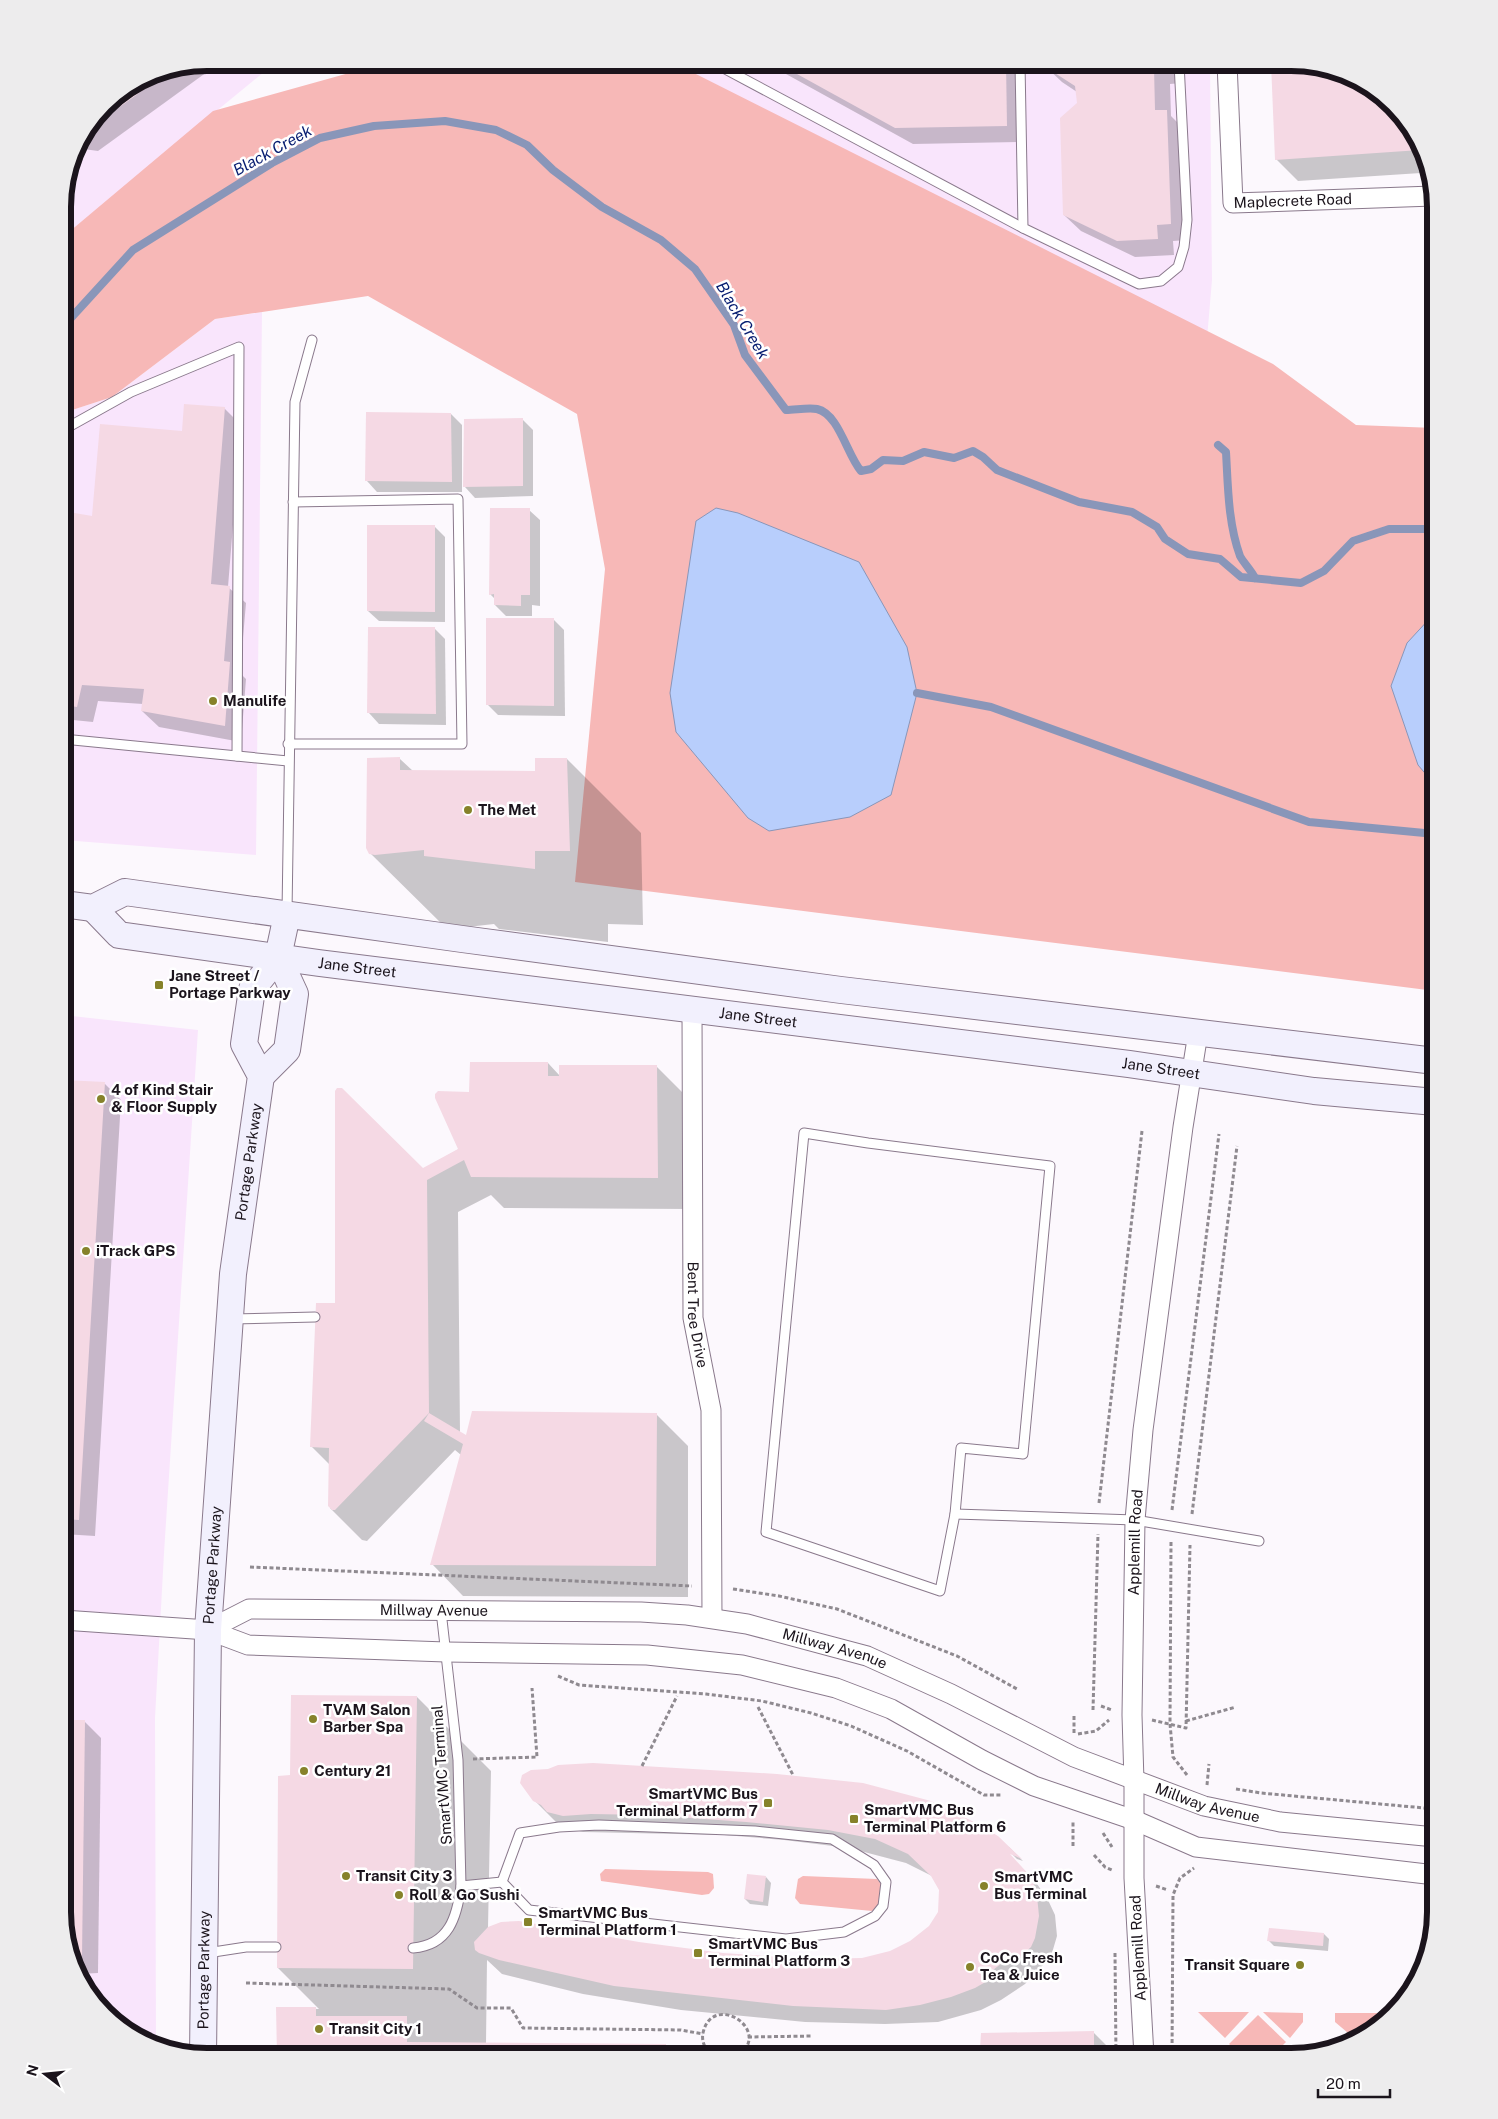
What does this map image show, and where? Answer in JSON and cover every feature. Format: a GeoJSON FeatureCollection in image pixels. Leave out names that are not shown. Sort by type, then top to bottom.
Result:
{"type":"FeatureCollection","features":[{"type":"Feature","properties":{"kind":"main road"},"geometry":{"type":"LineString","coordinates":[[72,905],[93,908],[125,892],[822,987],[1427,1060]]}},
{"type":"Feature","properties":{"kind":"main road","name":"Jane Street"},"geometry":{"type":"LineString","coordinates":[[93,908],[119,935],[278,957],[1191,1073],[1314,1091],[1427,1101]]}},
{"type":"Feature","properties":{"kind":"main road"},"geometry":{"type":"LineString","coordinates":[[278,957],[295,994],[287,1050],[260,1076],[244,1044],[252,989],[278,957],[287,915]]}},
{"type":"Feature","properties":{"kind":"main road","name":"Portage Parkway"},"geometry":{"type":"LineString","coordinates":[[203,2047],[208,1630],[234,1274],[260,1076]]}},
{"type":"Feature","properties":{"kind":"street","name":"Maplecrete Road"},"geometry":{"type":"LineString","coordinates":[[1227,72],[1233,202],[1426,196]]}},
{"type":"Feature","properties":{"kind":"street","name":"Bent Tree Drive"},"geometry":{"type":"LineString","coordinates":[[692,1010],[693,1318],[711,1410],[712,1618]]}},
{"type":"Feature","properties":{"kind":"street","name":"Applemill Road"},"geometry":{"type":"LineString","coordinates":[[1144,2048],[1134,1878],[1132,1715],[1135,1520],[1143,1430],[1198,1033]]}},
{"type":"Feature","properties":{"kind":"street","name":"Millway Avenue"},"geometry":{"type":"LineString","coordinates":[[208,1630],[249,1609],[641,1612],[712,1618],[747,1624],[867,1656],[951,1694],[1074,1757],[1204,1806],[1280,1822],[1427,1836]]}},
{"type":"Feature","properties":{"kind":"street"},"geometry":{"type":"LineString","coordinates":[[71,1621],[208,1630],[248,1645],[446,1652],[647,1655],[742,1665],[836,1688],[890,1709],[982,1760],[1034,1786],[1134,1820],[1196,1847],[1427,1874]]}},
{"type":"Feature","properties":{"kind":"lane"},"geometry":{"type":"LineString","coordinates":[[731,72],[1023,228],[1139,284],[1161,281],[1178,267],[1184,247],[1187,220],[1179,72]]}},
{"type":"Feature","properties":{"kind":"lane"},"geometry":{"type":"LineString","coordinates":[[1020,72],[1023,228]]}},
{"type":"Feature","properties":{"kind":"lane"},"geometry":{"type":"LineString","coordinates":[[287,915],[288,744],[295,402],[312,340]]}},
{"type":"Feature","properties":{"kind":"lane"},"geometry":{"type":"LineString","coordinates":[[72,425],[130,392],[238,347],[237,756]]}},
{"type":"Feature","properties":{"kind":"lane"},"geometry":{"type":"LineString","coordinates":[[288,744],[462,744],[458,499],[293,502]]}},
{"type":"Feature","properties":{"kind":"lane"},"geometry":{"type":"LineString","coordinates":[[72,740],[288,761]]}},
{"type":"Feature","properties":{"kind":"lane"},"geometry":{"type":"LineString","coordinates":[[804,1133],[1050,1166],[1023,1454],[961,1448],[955,1514],[940,1591],[766,1532],[804,1133]]}},
{"type":"Feature","properties":{"kind":"lane"},"geometry":{"type":"LineString","coordinates":[[231,1319],[315,1317]]}},
{"type":"Feature","properties":{"kind":"lane"},"geometry":{"type":"LineString","coordinates":[[955,1514],[1135,1520],[1259,1541]]}},
{"type":"Feature","properties":{"kind":"lane","name":"SmartVMC Terminal"},"geometry":{"type":"LineString","coordinates":[[413,1948],[435,1943],[446,1932],[458,1908],[461,1886],[458,1760],[442,1611]]}},
{"type":"Feature","properties":{"kind":"lane"},"geometry":{"type":"LineString","coordinates":[[599,1825],[755,1831],[832,1839],[874,1865],[886,1882],[883,1906],[875,1916],[844,1932],[786,1939],[528,1910],[502,1882],[520,1833],[559,1827],[599,1825]]}},
{"type":"Feature","properties":{"kind":"lane"},"geometry":{"type":"LineString","coordinates":[[461,1886],[502,1882]]}},
{"type":"Feature","properties":{"kind":"lane"},"geometry":{"type":"LineString","coordinates":[[203,1953],[246,1947],[276,1947]]}},
{"type":"Feature","properties":{"kind":"path"},"geometry":{"type":"LineString","coordinates":[[1093,1710],[1099,1492],[1142,1131]]}},
{"type":"Feature","properties":{"kind":"path"},"geometry":{"type":"LineString","coordinates":[[1173,1492],[1219,1134]]}},
{"type":"Feature","properties":{"kind":"path"},"geometry":{"type":"LineString","coordinates":[[1186,1728],[1190,1530],[1237,1146]]}},
{"type":"Feature","properties":{"kind":"path"},"geometry":{"type":"LineString","coordinates":[[1171,1557],[1170,1724],[1173,1757],[1185,1774],[1192,1777]]}},
{"type":"Feature","properties":{"kind":"path"},"geometry":{"type":"LineString","coordinates":[[556,1675],[579,1686],[706,1694],[762,1701],[811,1712],[851,1726],[907,1751],[984,1795],[1003,1795]]}},
{"type":"Feature","properties":{"kind":"path"},"geometry":{"type":"LineString","coordinates":[[458,1760],[537,1757],[532,1688]]}},
{"type":"Feature","properties":{"kind":"path"},"geometry":{"type":"LineString","coordinates":[[642,1766],[677,1696]]}},
{"type":"Feature","properties":{"kind":"path"},"geometry":{"type":"LineString","coordinates":[[1074,1734],[1096,1731],[1108,1722],[1112,1710],[1112,1700]]}},
{"type":"Feature","properties":{"kind":"path"},"geometry":{"type":"LineString","coordinates":[[758,1708],[793,1775]]}},
{"type":"Feature","properties":{"kind":"path"},"geometry":{"type":"LineString","coordinates":[[1186,1721],[1236,1708]]}},
{"type":"Feature","properties":{"kind":"path"},"geometry":{"type":"LineString","coordinates":[[1200,1780],[1216,1785]]}},
{"type":"Feature","properties":{"kind":"path"},"geometry":{"type":"LineString","coordinates":[[1234,1788],[1261,1793],[1427,1808]]}},
{"type":"Feature","properties":{"kind":"path"},"geometry":{"type":"LineString","coordinates":[[1101,1830],[1114,1850]]}},
{"type":"Feature","properties":{"kind":"path"},"geometry":{"type":"LineString","coordinates":[[1115,1864],[1115,1871]]}},
{"type":"Feature","properties":{"kind":"path"},"geometry":{"type":"LineString","coordinates":[[1172,2048],[1173,1895],[1180,1878],[1200,1864]]}},
{"type":"Feature","properties":{"kind":"path"},"geometry":{"type":"LineString","coordinates":[[1115,1951],[1116,2048]]}},
{"type":"Feature","properties":{"kind":"path"},"geometry":{"type":"LineString","coordinates":[[246,1983],[448,1989],[477,2008],[512,2008],[523,2028],[681,2030],[703,2034]]}},
{"type":"Feature","properties":{"kind":"path"},"geometry":{"type":"LineString","coordinates":[[706,2047],[703,2034],[709,2021],[715,2017],[729,2015],[742,2021],[746,2027],[748,2037],[745,2048]]}},
{"type":"Feature","properties":{"kind":"path"},"geometry":{"type":"LineString","coordinates":[[748,2037],[812,2036]]}},
{"type":"Feature","properties":{"kind":"shaded area"},"geometry":{"type":"Polygon","coordinates":[[[198,72],[264,72],[72,230],[72,189],[82,155],[94,131],[105,117],[124,99],[147,85],[180,74],[198,72]]]}},
{"type":"Feature","properties":{"kind":"shaded area"},"geometry":{"type":"Polygon","coordinates":[[[353,72],[692,72],[1273,364],[1356,425],[1427,428],[1427,990],[575,882],[605,569],[577,414],[368,296],[215,319],[112,397],[72,410],[72,229],[213,111],[353,72]]]}},
{"type":"Feature","properties":{"kind":"shaded area"},"geometry":{"type":"Polygon","coordinates":[[[644,72],[1210,72],[1212,280],[1204,374],[644,72]]]}},
{"type":"Feature","properties":{"kind":"shaded area"},"geometry":{"type":"Polygon","coordinates":[[[262,312],[256,855],[72,841],[72,410],[112,397],[215,319],[262,312]]]}},
{"type":"Feature","properties":{"kind":"shaded area"},"geometry":{"type":"Polygon","coordinates":[[[72,1016],[198,1030],[155,1718],[156,2038],[124,2020],[99,1995],[89,1980],[82,1964],[72,1930],[72,1016]]]}},
{"type":"Feature","properties":{"kind":"shaded area"},"geometry":{"type":"Polygon","coordinates":[[[605,1869],[708,1872],[713,1874],[714,1888],[709,1894],[702,1895],[601,1881],[600,1874],[605,1869]]]}},
{"type":"Feature","properties":{"kind":"shaded area"},"geometry":{"type":"Polygon","coordinates":[[[803,1876],[877,1879],[881,1884],[878,1905],[872,1911],[800,1904],[795,1898],[798,1879],[803,1876]]]}},
{"type":"Feature","properties":{"kind":"shaded area"},"geometry":{"type":"Polygon","coordinates":[[[1198,2012],[1249,2012],[1225,2038],[1198,2012]]]}},
{"type":"Feature","properties":{"kind":"shaded area"},"geometry":{"type":"Polygon","coordinates":[[[1263,2012],[1303,2013],[1303,2022],[1290,2038],[1263,2012]]]}},
{"type":"Feature","properties":{"kind":"shaded area"},"geometry":{"type":"Polygon","coordinates":[[[1335,2013],[1378,2013],[1366,2025],[1349,2034],[1335,2022],[1335,2013]]]}},
{"type":"Feature","properties":{"kind":"shaded area"},"geometry":{"type":"Polygon","coordinates":[[[1258,2015],[1286,2042],[1280,2048],[1234,2048],[1229,2044],[1258,2015]]]}},
{"type":"Feature","properties":{"kind":"water"},"geometry":{"type":"Polygon","coordinates":[[[716,508],[738,513],[859,562],[907,647],[917,693],[891,795],[850,817],[769,831],[748,818],[676,732],[670,693],[696,521],[716,508]]]}},
{"type":"Feature","properties":{"kind":"water"},"geometry":{"type":"Polygon","coordinates":[[[1427,621],[1427,776],[1418,765],[1391,686],[1407,643],[1427,621]]]}},
{"type":"Feature","properties":{"kind":"building"},"geometry":{"type":"Polygon","coordinates":[[[793,72],[1006,72],[1007,126],[895,128],[793,72]]]}},
{"type":"Feature","properties":{"kind":"building"},"geometry":{"type":"Polygon","coordinates":[[[1053,72],[1154,72],[1155,110],[1167,110],[1171,224],[1157,225],[1158,239],[1117,241],[1063,215],[1060,118],[1077,103],[1075,86],[1053,72]]]}},
{"type":"Feature","properties":{"kind":"building"},"geometry":{"type":"Polygon","coordinates":[[[1271,72],[1318,74],[1335,78],[1351,85],[1374,99],[1387,111],[1399,124],[1414,150],[1275,160],[1271,72]]]}},
{"type":"Feature","properties":{"kind":"building"},"geometry":{"type":"Polygon","coordinates":[[[154,83],[104,118],[124,99],[154,83]]]}},
{"type":"Feature","properties":{"kind":"building"},"geometry":{"type":"Polygon","coordinates":[[[184,404],[225,407],[211,584],[230,586],[224,661],[230,662],[225,726],[141,711],[144,689],[82,685],[77,707],[72,706],[72,513],[92,516],[100,424],[182,431],[184,404]]]}},
{"type":"Feature","properties":{"kind":"building"},"geometry":{"type":"Polygon","coordinates":[[[366,412],[451,413],[452,482],[365,481],[366,412]]]}},
{"type":"Feature","properties":{"kind":"building"},"geometry":{"type":"Polygon","coordinates":[[[523,418],[523,486],[463,487],[464,419],[523,418]]]}},
{"type":"Feature","properties":{"kind":"building"},"geometry":{"type":"Polygon","coordinates":[[[490,508],[530,508],[530,595],[521,595],[521,606],[494,605],[494,594],[489,595],[490,508]]]}},
{"type":"Feature","properties":{"kind":"building"},"geometry":{"type":"Polygon","coordinates":[[[367,525],[435,525],[435,612],[367,611],[367,525]]]}},
{"type":"Feature","properties":{"kind":"building"},"geometry":{"type":"Polygon","coordinates":[[[486,618],[554,618],[554,706],[486,705],[486,618]]]}},
{"type":"Feature","properties":{"kind":"building"},"geometry":{"type":"Polygon","coordinates":[[[368,627],[435,627],[436,714],[367,713],[368,627]]]}},
{"type":"Feature","properties":{"kind":"building","name":"The Met"},"geometry":{"type":"Polygon","coordinates":[[[400,757],[400,770],[535,771],[535,758],[567,758],[570,851],[535,851],[535,869],[424,856],[424,850],[369,854],[366,848],[367,758],[400,757]]]}},
{"type":"Feature","properties":{"kind":"building"},"geometry":{"type":"Polygon","coordinates":[[[470,1062],[548,1062],[548,1076],[559,1076],[559,1065],[657,1065],[658,1178],[471,1177],[464,1160],[427,1180],[429,1413],[335,1510],[332,1510],[328,1506],[329,1448],[310,1447],[316,1303],[335,1303],[335,1091],[337,1088],[342,1088],[423,1168],[458,1149],[435,1098],[435,1094],[438,1091],[469,1092],[470,1062]]]}},
{"type":"Feature","properties":{"kind":"building"},"geometry":{"type":"Polygon","coordinates":[[[71,1080],[105,1082],[79,1520],[71,1520],[71,1080]]]}},
{"type":"Feature","properties":{"kind":"building"},"geometry":{"type":"Polygon","coordinates":[[[472,1411],[657,1413],[656,1566],[430,1565],[463,1444],[424,1421],[429,1413],[466,1435],[472,1411]]]}},
{"type":"Feature","properties":{"kind":"building","name":"Transit City 3"},"geometry":{"type":"Polygon","coordinates":[[[291,1695],[417,1696],[413,1969],[277,1968],[278,1776],[290,1775],[291,1695]]]}},
{"type":"Feature","properties":{"kind":"building"},"geometry":{"type":"Polygon","coordinates":[[[71,1720],[85,1720],[82,1957],[80,1957],[76,1947],[72,1930],[71,1912],[71,1720]]]}},
{"type":"Feature","properties":{"kind":"building","name":"SmartVMC Bus Terminal"},"geometry":{"type":"Polygon","coordinates":[[[593,1763],[777,1774],[863,1783],[931,1801],[998,1836],[1022,1859],[1010,1854],[1032,1878],[1037,1896],[1039,1916],[1035,1938],[1031,1947],[1016,1961],[1006,1960],[993,1970],[996,1976],[975,1988],[951,1997],[920,2005],[886,2010],[793,2006],[614,1986],[499,1960],[479,1953],[475,1950],[474,1942],[488,1927],[501,1922],[519,1921],[639,1942],[723,1953],[811,1959],[862,1958],[890,1951],[910,1941],[929,1926],[938,1912],[939,1890],[931,1876],[908,1854],[875,1839],[828,1830],[746,1822],[649,1815],[591,1814],[563,1816],[547,1812],[541,1805],[533,1801],[520,1783],[522,1775],[531,1770],[548,1769],[558,1765],[593,1763]]]}},
{"type":"Feature","properties":{"kind":"building"},"geometry":{"type":"Polygon","coordinates":[[[747,1874],[766,1876],[763,1902],[744,1899],[747,1874]]]}},
{"type":"Feature","properties":{"kind":"building"},"geometry":{"type":"Polygon","coordinates":[[[1269,1928],[1324,1933],[1323,1946],[1267,1941],[1269,1928]]]}},
{"type":"Feature","properties":{"kind":"building"},"geometry":{"type":"Polygon","coordinates":[[[276,2007],[316,2007],[316,2016],[407,2016],[407,2042],[666,2044],[666,2047],[277,2047],[276,2007]]]}},
{"type":"Feature","properties":{"kind":"building"},"geometry":{"type":"Polygon","coordinates":[[[1094,2031],[1094,2048],[980,2048],[981,2033],[1094,2031]]]}},
{"type":"Feature","properties":{"kind":"waterway","name":"Black Creek"},"geometry":{"type":"LineString","coordinates":[[72,317],[133,250],[272,163],[320,138],[374,126],[445,121],[496,130],[527,145],[553,170],[602,207],[661,240],[695,269],[734,325],[745,355],[786,410],[814,408],[825,412],[837,427],[861,471],[871,469],[883,460],[903,461],[924,452],[954,458],[973,451],[983,457],[997,470],[1079,502],[1132,512],[1157,527],[1165,539],[1188,554],[1220,559],[1241,577],[1301,583],[1324,571],[1353,541],[1389,529],[1427,529]]}},
{"type":"Feature","properties":{"kind":"waterway"},"geometry":{"type":"LineString","coordinates":[[1218,445],[1226,452],[1229,504],[1236,543],[1240,556],[1255,578]]}},
{"type":"Feature","properties":{"kind":"waterway"},"geometry":{"type":"LineString","coordinates":[[917,693],[991,707],[1309,822],[1427,833]]}},
{"type":"Feature","properties":{"kind":"place","name":"Manulife"},"geometry":{"type":"Point","coordinates":[213,701]}},
{"type":"Feature","properties":{"kind":"place","name":"The Met"},"geometry":{"type":"Point","coordinates":[468,810]}},
{"type":"Feature","properties":{"kind":"place","name":"Jane Street / Portage Parkway"},"geometry":{"type":"Point","coordinates":[159,985]}},
{"type":"Feature","properties":{"kind":"place","name":"4 of Kind Stair & Floor Supply"},"geometry":{"type":"Point","coordinates":[101,1099]}},
{"type":"Feature","properties":{"kind":"place","name":"iTrack GPS"},"geometry":{"type":"Point","coordinates":[86,1251]}},
{"type":"Feature","properties":{"kind":"place","name":"TVAM Salon Barber Spa"},"geometry":{"type":"Point","coordinates":[313,1719]}},
{"type":"Feature","properties":{"kind":"place","name":"Century 21"},"geometry":{"type":"Point","coordinates":[304,1771]}},
{"type":"Feature","properties":{"kind":"place","name":"SmartVMC Bus Terminal Platform 7"},"geometry":{"type":"Point","coordinates":[768,1803]}},
{"type":"Feature","properties":{"kind":"place","name":"SmartVMC Bus Terminal Platform 6"},"geometry":{"type":"Point","coordinates":[854,1819]}},
{"type":"Feature","properties":{"kind":"place","name":"Transit City 3"},"geometry":{"type":"Point","coordinates":[346,1876]}},
{"type":"Feature","properties":{"kind":"place","name":"SmartVMC Bus Terminal"},"geometry":{"type":"Point","coordinates":[984,1886]}},
{"type":"Feature","properties":{"kind":"place","name":"Roll & Go Sushi"},"geometry":{"type":"Point","coordinates":[399,1895]}},
{"type":"Feature","properties":{"kind":"place","name":"SmartVMC Bus Terminal Platform 1"},"geometry":{"type":"Point","coordinates":[528,1922]}},
{"type":"Feature","properties":{"kind":"place","name":"SmartVMC Bus Terminal Platform 3"},"geometry":{"type":"Point","coordinates":[698,1953]}},
{"type":"Feature","properties":{"kind":"place","name":"Transit Square"},"geometry":{"type":"Point","coordinates":[1300,1965]}},
{"type":"Feature","properties":{"kind":"place","name":"CoCo Fresh Tea & Juice"},"geometry":{"type":"Point","coordinates":[970,1967]}},
{"type":"Feature","properties":{"kind":"place","name":"Transit City 1"},"geometry":{"type":"Point","coordinates":[319,2029]}}]}
